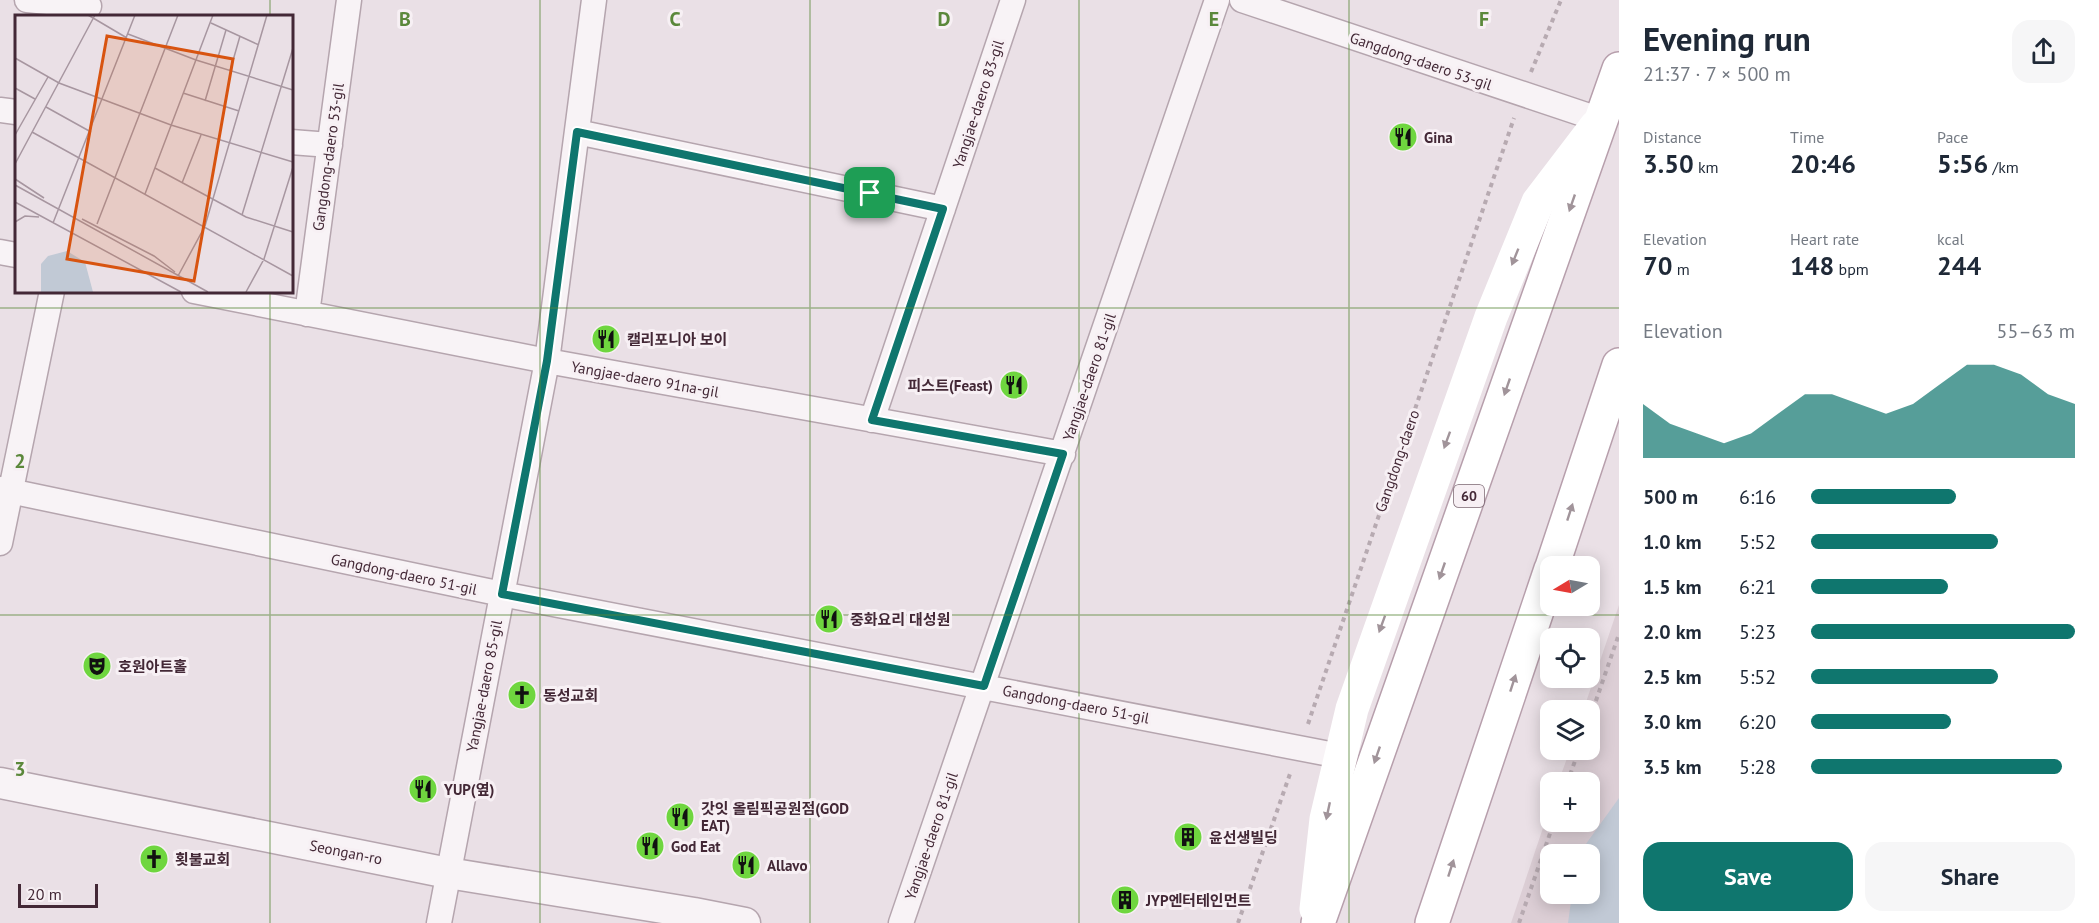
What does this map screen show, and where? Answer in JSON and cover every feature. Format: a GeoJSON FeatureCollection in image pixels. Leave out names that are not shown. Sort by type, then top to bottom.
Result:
{"type":"FeatureCollection","features":[{"type":"Feature","properties":{"kind":"main road","name":"60"},"geometry":{"type":"LineString","coordinates":[[1316,923],[1619,69]]}},
{"type":"Feature","properties":{"kind":"main road"},"geometry":{"type":"LineString","coordinates":[[1316,923],[1326,819],[1352,709],[1487,328],[1538,202],[1601,120]]}},
{"type":"Feature","properties":{"kind":"main road"},"geometry":{"type":"LineString","coordinates":[[1555,556],[1619,365]]}},
{"type":"Feature","properties":{"kind":"main road"},"geometry":{"type":"LineString","coordinates":[[1432,923],[1540,601]]}},
{"type":"Feature","properties":{"kind":"street"},"geometry":{"type":"LineString","coordinates":[[27,0],[89,8]]}},
{"type":"Feature","properties":{"kind":"street","name":"Gangdong-daero 53-gil"},"geometry":{"type":"LineString","coordinates":[[307,314],[350,0]]}},
{"type":"Feature","properties":{"kind":"street","name":"Yangjae-daero 85-gil"},"geometry":{"type":"LineString","coordinates":[[439,923],[547,361],[594,0]]}},
{"type":"Feature","properties":{"kind":"street","name":"Yangjae-daero 83-gil"},"geometry":{"type":"LineString","coordinates":[[872,420],[1012,0]]}},
{"type":"Feature","properties":{"kind":"street","name":"Yangjae-daero 81-gil"},"geometry":{"type":"LineString","coordinates":[[901,923],[1217,0]]}},
{"type":"Feature","properties":{"kind":"street","name":"Gangdong-daero 53-gil"},"geometry":{"type":"LineString","coordinates":[[1242,0],[1601,120]]}},
{"type":"Feature","properties":{"kind":"street"},"geometry":{"type":"LineString","coordinates":[[0,110],[15,112]]}},
{"type":"Feature","properties":{"kind":"street"},"geometry":{"type":"LineString","coordinates":[[577,132],[943,209]]}},
{"type":"Feature","properties":{"kind":"street"},"geometry":{"type":"LineString","coordinates":[[292,142],[330,146]]}},
{"type":"Feature","properties":{"kind":"street"},"geometry":{"type":"LineString","coordinates":[[0,252],[15,255]]}},
{"type":"Feature","properties":{"kind":"street"},"geometry":{"type":"LineString","coordinates":[[0,543],[5,490],[52,292]]}},
{"type":"Feature","properties":{"kind":"street","name":"Yangjae-daero 91na-gil"},"geometry":{"type":"LineString","coordinates":[[199,292],[547,361],[1063,454]]}},
{"type":"Feature","properties":{"kind":"street","name":"Gangdong-daero 51-gil"},"geometry":{"type":"LineString","coordinates":[[5,490],[502,594],[1340,756]]}},
{"type":"Feature","properties":{"kind":"street","name":"Seongan-ro"},"geometry":{"type":"LineString","coordinates":[[0,783],[448,873],[692,918],[745,923]]}},
{"type":"Feature","properties":{"kind":"path","name":"Gangdong-daero"},"geometry":{"type":"LineString","coordinates":[[1238,923],[1522,95],[1561,0]]}},
{"type":"Feature","properties":{"kind":"path"},"geometry":{"type":"LineString","coordinates":[[1596,700],[1619,634]]}},
{"type":"Feature","properties":{"kind":"path"},"geometry":{"type":"LineString","coordinates":[[1519,923],[1551,832]]}},
{"type":"Feature","properties":{"kind":"shaded area"},"geometry":{"type":"Polygon","coordinates":[[[1619,605],[1619,923],[1511,923],[1542,832],[1600,832],[1600,772],[1562,772],[1566,760],[1600,760],[1600,700],[1587,700],[1591,688],[1600,688],[1600,661],[1619,605]]]}},
{"type":"Feature","properties":{"kind":"shaded area"},"geometry":{"type":"Polygon","coordinates":[[[1619,798],[1619,923],[1568,923],[1571,904],[1600,904],[1600,844],[1586,844],[1595,832],[1600,832],[1600,824],[1619,798]]]}},
{"type":"Feature","properties":{"kind":"place","name":"Gina"},"geometry":{"type":"Point","coordinates":[1403,137]}},
{"type":"Feature","properties":{"kind":"place","name":"캘리포니아 보이"},"geometry":{"type":"Point","coordinates":[606,339]}},
{"type":"Feature","properties":{"kind":"place","name":"피스트(Feast)"},"geometry":{"type":"Point","coordinates":[1014,385]}},
{"type":"Feature","properties":{"kind":"place","name":"중화요리 대성원"},"geometry":{"type":"Point","coordinates":[829,619]}},
{"type":"Feature","properties":{"kind":"place","name":"호원아트홀"},"geometry":{"type":"Point","coordinates":[97,666]}},
{"type":"Feature","properties":{"kind":"place","name":"동성교회"},"geometry":{"type":"Point","coordinates":[522,695]}},
{"type":"Feature","properties":{"kind":"place","name":"YUP(옆)"},"geometry":{"type":"Point","coordinates":[423,789]}},
{"type":"Feature","properties":{"kind":"place","name":"갓잇 올림픽공원점(GOD EAT)"},"geometry":{"type":"Point","coordinates":[680,817]}},
{"type":"Feature","properties":{"kind":"place","name":"윤선생빌딩"},"geometry":{"type":"Point","coordinates":[1188,837]}},
{"type":"Feature","properties":{"kind":"place","name":"God Eat"},"geometry":{"type":"Point","coordinates":[650,846]}},
{"type":"Feature","properties":{"kind":"place","name":"횟불교회"},"geometry":{"type":"Point","coordinates":[154,859]}},
{"type":"Feature","properties":{"kind":"place","name":"Allavo"},"geometry":{"type":"Point","coordinates":[746,865]}},
{"type":"Feature","properties":{"kind":"place","name":"JYP엔터테인먼트"},"geometry":{"type":"Point","coordinates":[1125,900]}},
{"type":"Feature","properties":{"kind":"route"},"geometry":{"type":"LineString","coordinates":[[577,132],[870,193],[943,209],[872,420],[1063,454],[984,686],[502,594],[547,361],[577,132]]}}]}
